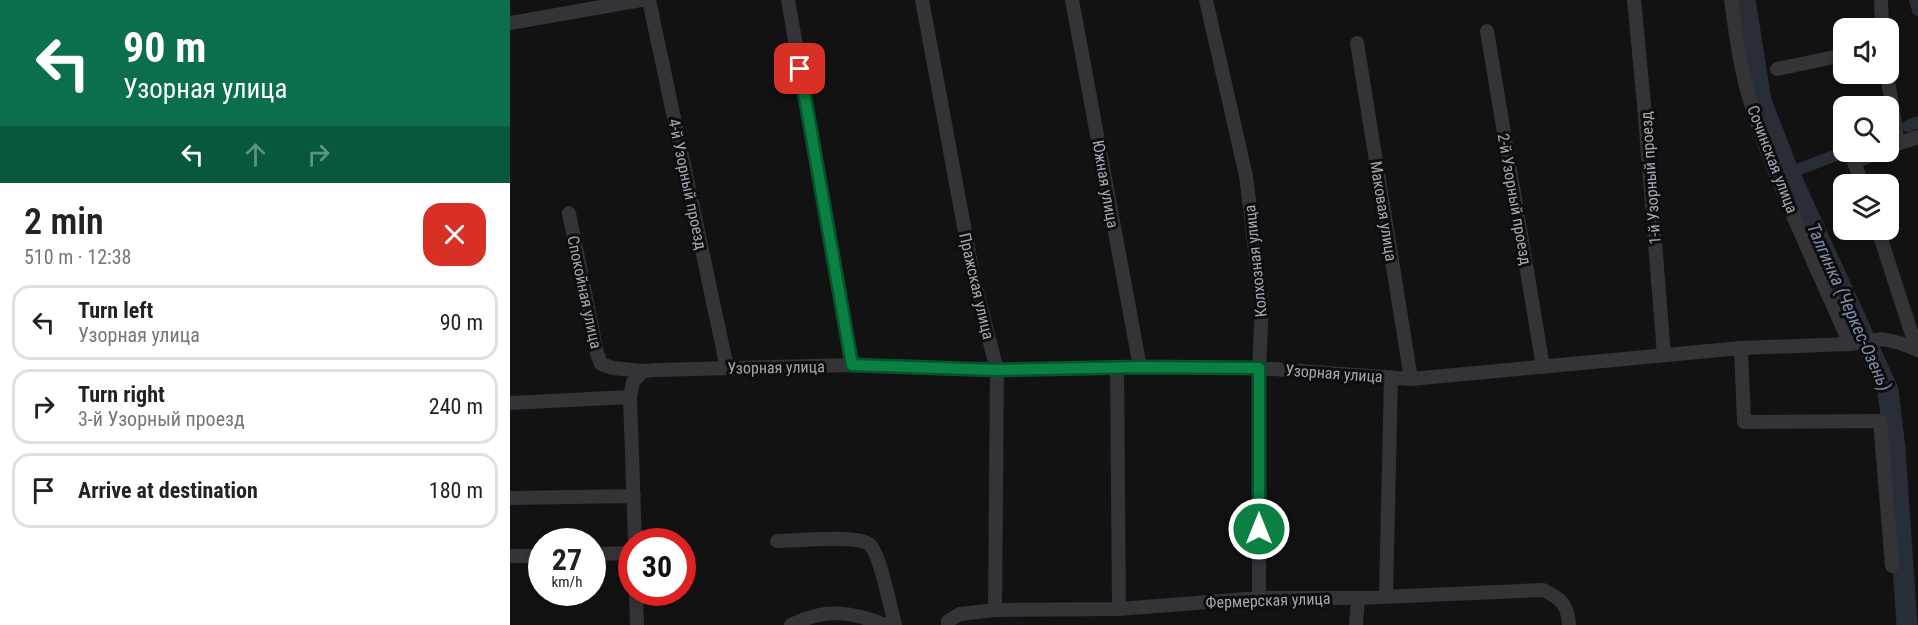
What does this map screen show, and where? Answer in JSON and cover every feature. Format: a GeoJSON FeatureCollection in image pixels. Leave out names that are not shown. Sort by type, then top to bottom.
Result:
{"type":"FeatureCollection","features":[{"type":"Feature","properties":{"kind":"street"},"geometry":{"type":"LineString","coordinates":[[510,23],[641,0]]}},
{"type":"Feature","properties":{"kind":"street","name":"4-й Узорный проезд"},"geometry":{"type":"LineString","coordinates":[[649,0],[726,368]]}},
{"type":"Feature","properties":{"kind":"street"},"geometry":{"type":"LineString","coordinates":[[788,0],[852,365]]}},
{"type":"Feature","properties":{"kind":"street","name":"Пражская улица"},"geometry":{"type":"LineString","coordinates":[[921,0],[974,280],[997,370],[995,610]]}},
{"type":"Feature","properties":{"kind":"street","name":"Южная улица"},"geometry":{"type":"LineString","coordinates":[[1072,0],[1140,367]]}},
{"type":"Feature","properties":{"kind":"street","name":"Колхозная улица"},"geometry":{"type":"LineString","coordinates":[[1206,0],[1246,176],[1262,306],[1259,368],[1259,598]]}},
{"type":"Feature","properties":{"kind":"street","name":"1-й Узорный проезд"},"geometry":{"type":"LineString","coordinates":[[1634,0],[1664,356]]}},
{"type":"Feature","properties":{"kind":"street","name":"Сочинская улица"},"geometry":{"type":"LineString","coordinates":[[1731,0],[1739,52],[1752,105],[1772,166],[1850,344]]}},
{"type":"Feature","properties":{"kind":"street"},"geometry":{"type":"LineString","coordinates":[[1881,0],[1882,18]]}},
{"type":"Feature","properties":{"kind":"street","name":"2-й Узорный проезд"},"geometry":{"type":"LineString","coordinates":[[1487,31],[1543,367]]}},
{"type":"Feature","properties":{"kind":"street","name":"Маковая улица"},"geometry":{"type":"LineString","coordinates":[[1357,43],[1411,379]]}},
{"type":"Feature","properties":{"kind":"street"},"geometry":{"type":"LineString","coordinates":[[1777,69],[1833,57]]}},
{"type":"Feature","properties":{"kind":"street"},"geometry":{"type":"LineString","coordinates":[[1899,143],[1918,137]]}},
{"type":"Feature","properties":{"kind":"street","name":"Спокойная улица"},"geometry":{"type":"LineString","coordinates":[[569,213],[601,364],[613,368],[643,371]]}},
{"type":"Feature","properties":{"kind":"street"},"geometry":{"type":"LineString","coordinates":[[1881,240],[1918,350]]}},
{"type":"Feature","properties":{"kind":"street","name":"Узорная улица"},"geometry":{"type":"LineString","coordinates":[[643,371],[852,365],[997,370],[1140,367],[1259,368],[1411,379],[1741,348],[1850,344],[1882,339],[1918,350]]}},
{"type":"Feature","properties":{"kind":"street"},"geometry":{"type":"LineString","coordinates":[[1741,348],[1744,423],[1880,421],[1892,567]]}},
{"type":"Feature","properties":{"kind":"street"},"geometry":{"type":"LineString","coordinates":[[1117,368],[1119,609]]}},
{"type":"Feature","properties":{"kind":"street"},"geometry":{"type":"LineString","coordinates":[[635,528],[630,397],[633,382],[643,371]]}},
{"type":"Feature","properties":{"kind":"street"},"geometry":{"type":"LineString","coordinates":[[1386,596],[1391,377]]}},
{"type":"Feature","properties":{"kind":"street"},"geometry":{"type":"LineString","coordinates":[[510,403],[630,397]]}},
{"type":"Feature","properties":{"kind":"street"},"geometry":{"type":"LineString","coordinates":[[510,498],[634,496]]}},
{"type":"Feature","properties":{"kind":"street"},"geometry":{"type":"LineString","coordinates":[[777,541],[856,538],[870,545],[876,558],[895,625]]}},
{"type":"Feature","properties":{"kind":"street"},"geometry":{"type":"LineString","coordinates":[[510,556],[528,556]]}},
{"type":"Feature","properties":{"kind":"street","name":"Фермерская улица"},"geometry":{"type":"LineString","coordinates":[[948,623],[960,614],[995,610],[1119,609],[1259,598],[1358,598],[1543,590],[1560,598],[1568,616],[1569,625]]}},
{"type":"Feature","properties":{"kind":"street"},"geometry":{"type":"LineString","coordinates":[[1356,625],[1358,598]]}},
{"type":"Feature","properties":{"kind":"street"},"geometry":{"type":"LineString","coordinates":[[636,606],[637,625]]}},
{"type":"Feature","properties":{"kind":"street"},"geometry":{"type":"LineString","coordinates":[[791,625],[812,615],[841,612],[864,616],[885,625]]}},
{"type":"Feature","properties":{"kind":"waterway","name":"Талгинка (Черкес-Озень)"},"geometry":{"type":"LineString","coordinates":[[1745,0],[1761,101],[1789,173],[1888,390],[1895,449],[1907,625]]}},
{"type":"Feature","properties":{"kind":"waterway"},"geometry":{"type":"LineString","coordinates":[[1915,0],[1918,10]]}},
{"type":"Feature","properties":{"kind":"waterway"},"geometry":{"type":"LineString","coordinates":[[1908,126],[1918,122]]}},
{"type":"Feature","properties":{"kind":"waterway"},"geometry":{"type":"LineString","coordinates":[[1789,173],[1833,156]]}},
{"type":"Feature","properties":{"kind":"route"},"geometry":{"type":"LineString","coordinates":[[800,69],[852,365],[997,370],[1140,367],[1259,368],[1259,529]]}}]}
